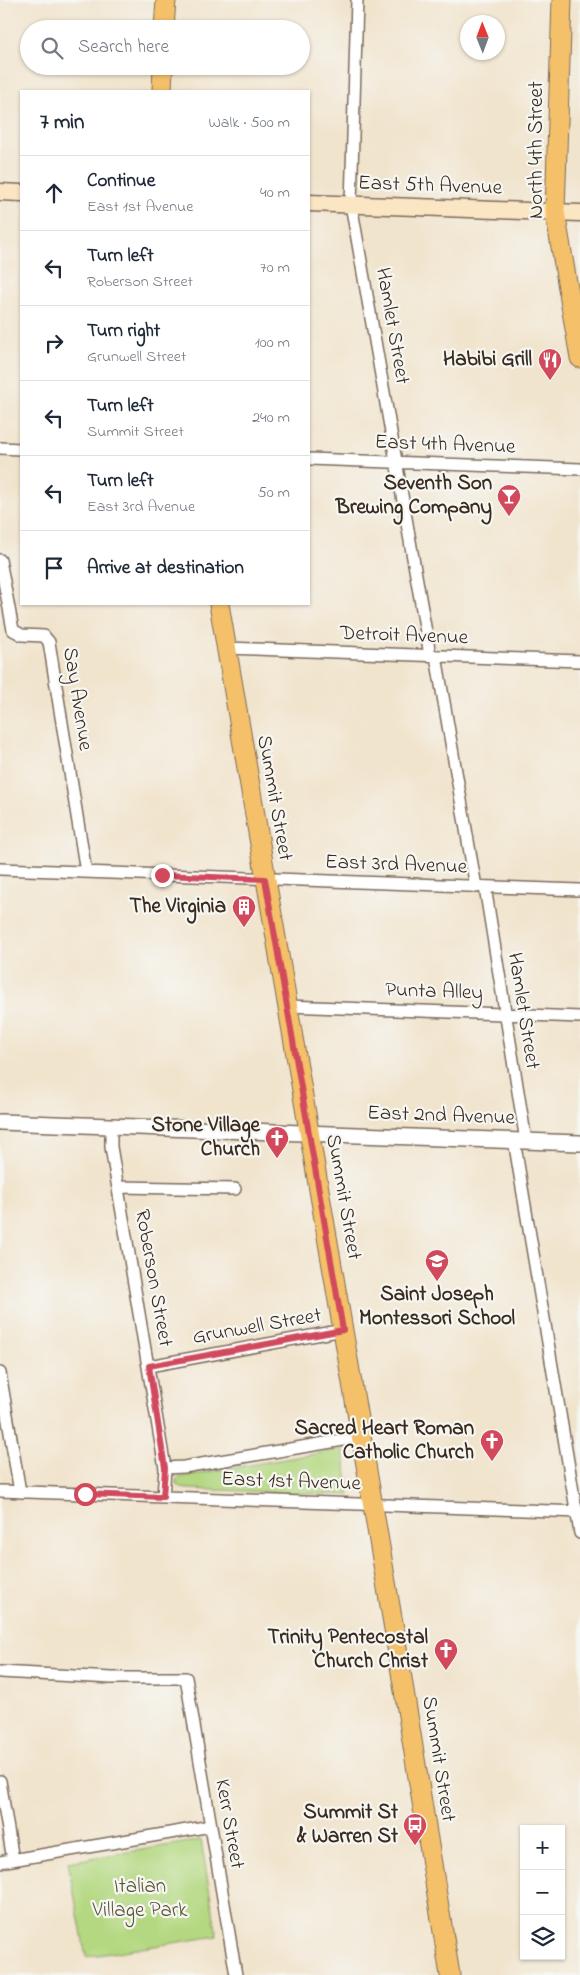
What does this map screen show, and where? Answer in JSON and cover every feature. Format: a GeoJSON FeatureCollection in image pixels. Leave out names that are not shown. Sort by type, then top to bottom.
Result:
{"type":"FeatureCollection","features":[{"type":"Feature","properties":{"kind":"main road"},"geometry":{"type":"LineString","coordinates":[[165,20],[166,0]]}},
{"type":"Feature","properties":{"kind":"main road","name":"North 4th Street"},"geometry":{"type":"LineString","coordinates":[[562,0],[555,212],[580,358]]}},
{"type":"Feature","properties":{"kind":"main road"},"geometry":{"type":"LineString","coordinates":[[162,90],[163,75]]}},
{"type":"Feature","properties":{"kind":"main road"},"geometry":{"type":"LineString","coordinates":[[0,192],[20,193]]}},
{"type":"Feature","properties":{"kind":"main road","name":"East 5th Avenue"},"geometry":{"type":"LineString","coordinates":[[310,203],[580,213]]}},
{"type":"Feature","properties":{"kind":"main road","name":"Summit Street"},"geometry":{"type":"LineString","coordinates":[[219,605],[343,1330],[450,1975]]}},
{"type":"Feature","properties":{"kind":"street","name":"Hamlet Street"},"geometry":{"type":"LineString","coordinates":[[357,0],[351,204],[433,655],[504,1014],[520,1140],[580,1533]]}},
{"type":"Feature","properties":{"kind":"street"},"geometry":{"type":"LineString","coordinates":[[0,448],[20,448]]}},
{"type":"Feature","properties":{"kind":"street","name":"East 4th Avenue"},"geometry":{"type":"LineString","coordinates":[[310,459],[580,469]]}},
{"type":"Feature","properties":{"kind":"street","name":"Say Avenue"},"geometry":{"type":"LineString","coordinates":[[0,560],[13,630],[22,635],[44,636],[50,642],[86,872]]}},
{"type":"Feature","properties":{"kind":"street","name":"Detroit Avenue"},"geometry":{"type":"LineString","coordinates":[[226,648],[580,661]]}},
{"type":"Feature","properties":{"kind":"street","name":"East 3rd Avenue"},"geometry":{"type":"LineString","coordinates":[[0,869],[580,890]]}},
{"type":"Feature","properties":{"kind":"street","name":"Punta Alley"},"geometry":{"type":"LineString","coordinates":[[288,1006],[580,1016]]}},
{"type":"Feature","properties":{"kind":"street","name":"East 2nd Avenue"},"geometry":{"type":"LineString","coordinates":[[0,1122],[580,1143]]}},
{"type":"Feature","properties":{"kind":"street","name":"Roberson Street"},"geometry":{"type":"LineString","coordinates":[[110,1125],[111,1147],[165,1468],[163,1497]]}},
{"type":"Feature","properties":{"kind":"street"},"geometry":{"type":"LineString","coordinates":[[118,1187],[235,1189]]}},
{"type":"Feature","properties":{"kind":"street","name":"Grunwell Street"},"geometry":{"type":"LineString","coordinates":[[149,1366],[343,1330]]}},
{"type":"Feature","properties":{"kind":"street"},"geometry":{"type":"LineString","coordinates":[[0,1374],[20,1492]]}},
{"type":"Feature","properties":{"kind":"street"},"geometry":{"type":"LineString","coordinates":[[165,1468],[184,1467],[361,1438]]}},
{"type":"Feature","properties":{"kind":"street","name":"East 1st Avenue"},"geometry":{"type":"LineString","coordinates":[[0,1491],[578,1511]]}},
{"type":"Feature","properties":{"kind":"street","name":"Kerr Street"},"geometry":{"type":"LineString","coordinates":[[0,1672],[112,1678],[186,1678],[236,1975]]}},
{"type":"Feature","properties":{"kind":"street"},"geometry":{"type":"LineString","coordinates":[[0,1781],[14,1860]]}},
{"type":"Feature","properties":{"kind":"street"},"geometry":{"type":"LineString","coordinates":[[0,1862],[211,1826]]}},
{"type":"Feature","properties":{"kind":"green space"},"geometry":{"type":"Polygon","coordinates":[[[343,1449],[350,1495],[187,1489],[181,1488],[176,1484],[176,1480],[180,1477],[343,1449]]]}},
{"type":"Feature","properties":{"kind":"green space","name":"Italian Village Park"},"geometry":{"type":"Polygon","coordinates":[[[201,1840],[217,1936],[86,1957],[68,1862],[201,1840]]]}},
{"type":"Feature","properties":{"kind":"place","name":"Habibi Grill"},"geometry":{"type":"Point","coordinates":[550,381]}},
{"type":"Feature","properties":{"kind":"place","name":"Seventh Son Brewing Company"},"geometry":{"type":"Point","coordinates":[509,517]}},
{"type":"Feature","properties":{"kind":"place","name":"The Virginia"},"geometry":{"type":"Point","coordinates":[244,928]}},
{"type":"Feature","properties":{"kind":"place","name":"Stone Village Church"},"geometry":{"type":"Point","coordinates":[277,1159]}},
{"type":"Feature","properties":{"kind":"place","name":"Saint Joseph Montessori School"},"geometry":{"type":"Point","coordinates":[437,1282]}},
{"type":"Feature","properties":{"kind":"place","name":"Sacred Heart Roman Catholic Church"},"geometry":{"type":"Point","coordinates":[492,1462]}},
{"type":"Feature","properties":{"kind":"place","name":"Trinity Pentecostal Church Christ"},"geometry":{"type":"Point","coordinates":[446,1671]}},
{"type":"Feature","properties":{"kind":"place","name":"Summit St & Warren St"},"geometry":{"type":"Point","coordinates":[415,1846]}},
{"type":"Feature","properties":{"kind":"route"},"geometry":{"type":"LineString","coordinates":[[85,1494],[163,1497],[165,1468],[149,1366],[343,1330],[265,879],[162,875]]}}]}
